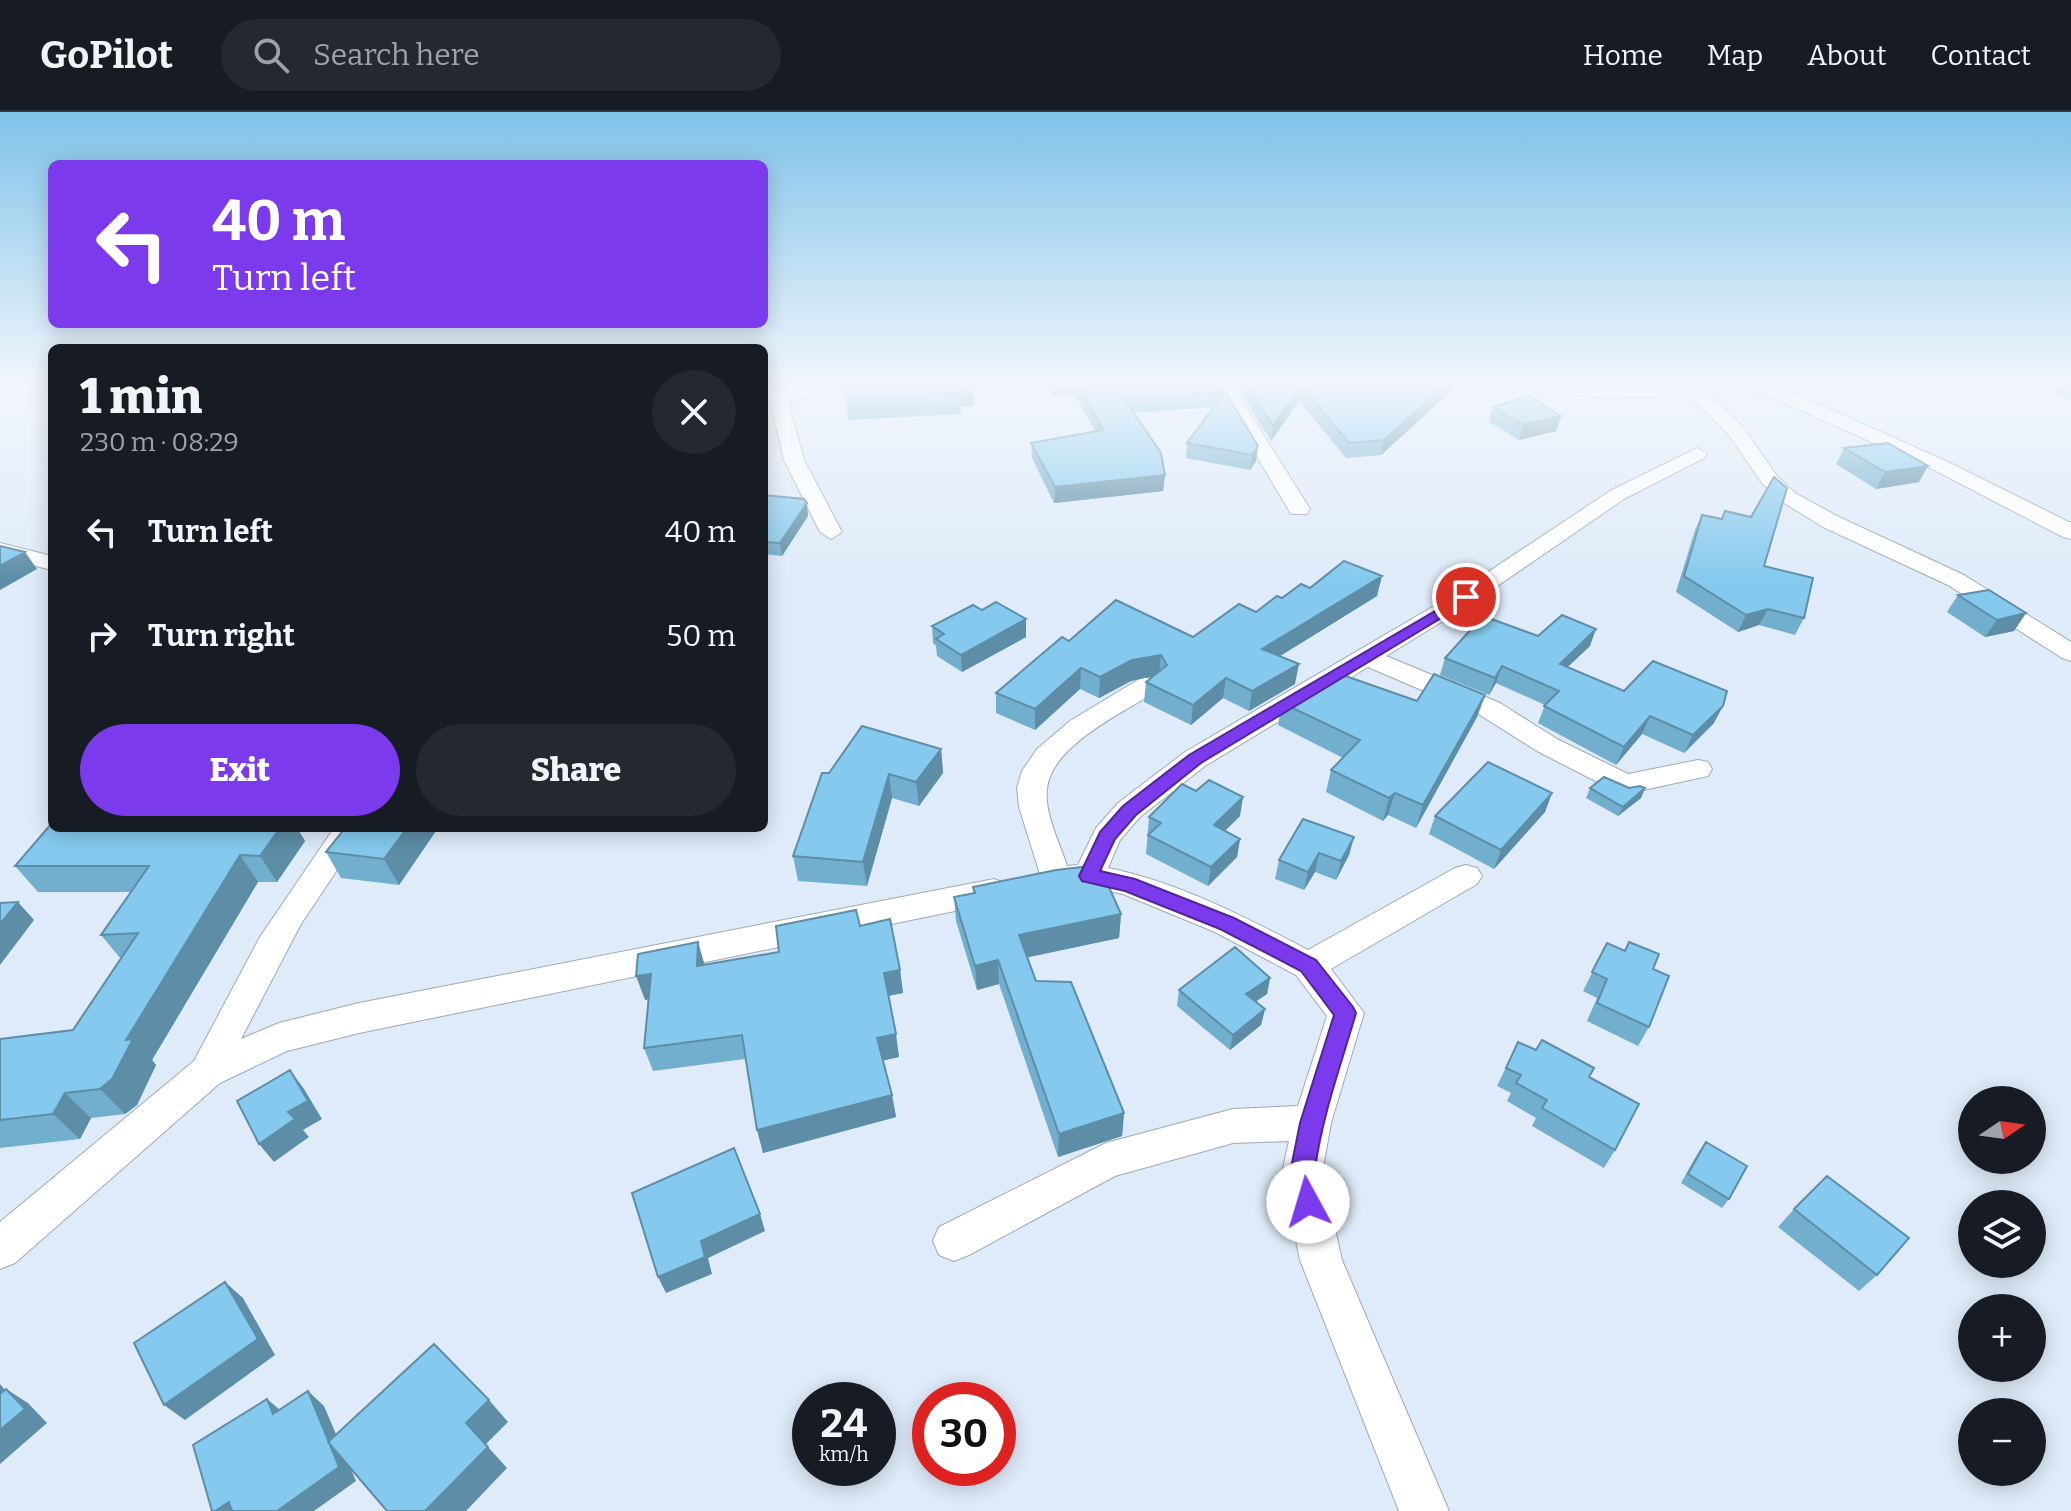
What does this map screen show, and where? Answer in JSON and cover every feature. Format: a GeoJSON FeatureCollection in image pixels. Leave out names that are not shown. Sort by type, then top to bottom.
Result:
{"type":"FeatureCollection","features":[{"type":"Feature","properties":{"kind":"street"},"geometry":{"type":"LineString","coordinates":[[790,448],[831,532]]}},
{"type":"Feature","properties":{"kind":"street"},"geometry":{"type":"LineString","coordinates":[[1262,448],[1299,509]]}},
{"type":"Feature","properties":{"kind":"street"},"geometry":{"type":"LineString","coordinates":[[1748,448],[1769,479],[1788,497],[1831,522],[1956,580],[2071,653]]}},
{"type":"Feature","properties":{"kind":"street"},"geometry":{"type":"LineString","coordinates":[[1901,448],[2071,532]]}},
{"type":"Feature","properties":{"kind":"street"},"geometry":{"type":"LineString","coordinates":[[1072,877],[1129,810],[1195,759],[1466,597],[1617,495],[1697,454]]}},
{"type":"Feature","properties":{"kind":"street"},"geometry":{"type":"LineString","coordinates":[[0,550],[48,562]]}},
{"type":"Feature","properties":{"kind":"street"},"geometry":{"type":"LineString","coordinates":[[1366,657],[1490,709],[1547,745],[1625,784],[1698,769]]}},
{"type":"Feature","properties":{"kind":"street"},"geometry":{"type":"LineString","coordinates":[[1072,877],[1031,789],[1038,771],[1055,744],[1150,684]]}},
{"type":"Feature","properties":{"kind":"street"},"geometry":{"type":"LineString","coordinates":[[207,1072],[241,998],[311,879],[347,832]]}},
{"type":"Feature","properties":{"kind":"street"},"geometry":{"type":"LineString","coordinates":[[1308,966],[1466,876]]}},
{"type":"Feature","properties":{"kind":"street"},"geometry":{"type":"LineString","coordinates":[[0,1249],[207,1072],[279,1038],[359,1018],[1072,877],[1129,884],[1227,923],[1308,966],[1346,1013],[1312,1123],[1302,1173],[1321,1260],[1424,1511]]}},
{"type":"Feature","properties":{"kind":"street"},"geometry":{"type":"LineString","coordinates":[[954,1241],[1106,1161],[1233,1126],[1312,1123]]}},
{"type":"Feature","properties":{"kind":"building"},"geometry":{"type":"Polygon","coordinates":[[[1034,448],[1158,448],[1161,453],[1165,475],[1055,487],[1034,448]]]}},
{"type":"Feature","properties":{"kind":"building"},"geometry":{"type":"Polygon","coordinates":[[[1216,448],[1256,448],[1252,455],[1216,448]]]}},
{"type":"Feature","properties":{"kind":"building"},"geometry":{"type":"Polygon","coordinates":[[[1844,448],[1897,448],[1928,466],[1885,472],[1844,448]]]}},
{"type":"Feature","properties":{"kind":"building"},"geometry":{"type":"Polygon","coordinates":[[[1774,477],[1787,488],[1764,566],[1813,578],[1804,618],[1768,609],[1746,615],[1684,576],[1702,515],[1722,519],[1725,511],[1751,517],[1774,477]]]}},
{"type":"Feature","properties":{"kind":"building"},"geometry":{"type":"Polygon","coordinates":[[[768,495],[804,499],[807,503],[780,543],[768,542],[768,495]]]}},
{"type":"Feature","properties":{"kind":"building"},"geometry":{"type":"Polygon","coordinates":[[[0,546],[25,552],[0,566],[0,546]]]}},
{"type":"Feature","properties":{"kind":"building"},"geometry":{"type":"Polygon","coordinates":[[[1344,561],[1382,576],[1262,649],[1299,664],[1252,691],[1226,678],[1193,705],[1146,682],[1167,665],[1161,655],[1132,660],[1100,677],[1081,668],[1035,709],[996,693],[1062,637],[1069,641],[1116,600],[1193,637],[1239,604],[1256,612],[1277,596],[1282,598],[1301,584],[1310,588],[1344,561]]]}},
{"type":"Feature","properties":{"kind":"building"},"geometry":{"type":"Polygon","coordinates":[[[1989,590],[2026,613],[1997,620],[1958,595],[1989,590]]]}},
{"type":"Feature","properties":{"kind":"building"},"geometry":{"type":"Polygon","coordinates":[[[996,602],[1026,619],[961,655],[936,639],[944,634],[932,626],[973,605],[982,610],[996,602]]]}},
{"type":"Feature","properties":{"kind":"building"},"geometry":{"type":"Polygon","coordinates":[[[1562,615],[1596,629],[1560,664],[1624,691],[1653,661],[1727,691],[1723,706],[1693,735],[1650,716],[1624,747],[1544,706],[1559,691],[1502,666],[1495,678],[1445,658],[1483,616],[1538,636],[1562,615]]]}},
{"type":"Feature","properties":{"kind":"building"},"geometry":{"type":"Polygon","coordinates":[[[1334,672],[1417,701],[1434,674],[1485,695],[1423,805],[1395,793],[1389,798],[1331,770],[1360,740],[1282,703],[1334,672]]]}},
{"type":"Feature","properties":{"kind":"building"},"geometry":{"type":"Polygon","coordinates":[[[862,726],[941,749],[916,782],[889,774],[863,862],[793,856],[822,773],[829,773],[862,726]]]}},
{"type":"Feature","properties":{"kind":"building"},"geometry":{"type":"Polygon","coordinates":[[[1488,762],[1552,793],[1501,850],[1435,816],[1488,762]]]}},
{"type":"Feature","properties":{"kind":"building"},"geometry":{"type":"Polygon","coordinates":[[[1604,777],[1629,788],[1645,788],[1623,807],[1590,788],[1604,777]]]}},
{"type":"Feature","properties":{"kind":"building"},"geometry":{"type":"Polygon","coordinates":[[[1209,780],[1243,797],[1214,825],[1240,839],[1211,867],[1148,835],[1161,823],[1149,817],[1182,784],[1196,791],[1209,780]]]}},
{"type":"Feature","properties":{"kind":"building"},"geometry":{"type":"Polygon","coordinates":[[[1303,819],[1354,837],[1341,861],[1319,853],[1308,872],[1279,860],[1303,819]]]}},
{"type":"Feature","properties":{"kind":"building"},"geometry":{"type":"Polygon","coordinates":[[[48,828],[48,832],[277,832],[260,856],[240,855],[126,1040],[133,1039],[112,1079],[100,1089],[65,1093],[53,1114],[0,1120],[0,1039],[73,1030],[138,933],[101,935],[149,866],[15,866],[48,828]]]}},
{"type":"Feature","properties":{"kind":"building"},"geometry":{"type":"Polygon","coordinates":[[[342,832],[404,832],[384,859],[326,852],[342,832]]]}},
{"type":"Feature","properties":{"kind":"building"},"geometry":{"type":"Polygon","coordinates":[[[1090,866],[1101,869],[1121,914],[1019,935],[1036,981],[1071,982],[1124,1113],[1059,1134],[998,960],[975,966],[954,897],[975,893],[973,887],[1090,866]]]}},
{"type":"Feature","properties":{"kind":"building"},"geometry":{"type":"Polygon","coordinates":[[[18,902],[0,924],[0,903],[18,902]]]}},
{"type":"Feature","properties":{"kind":"building"},"geometry":{"type":"Polygon","coordinates":[[[856,910],[860,926],[890,919],[900,970],[884,973],[896,1034],[877,1038],[892,1095],[757,1130],[742,1035],[644,1048],[651,974],[636,976],[638,954],[698,942],[697,966],[779,952],[776,926],[856,910]]]}},
{"type":"Feature","properties":{"kind":"building"},"geometry":{"type":"Polygon","coordinates":[[[1629,942],[1659,954],[1653,969],[1669,976],[1649,1027],[1597,1003],[1607,979],[1592,972],[1607,943],[1625,951],[1629,942]]]}},
{"type":"Feature","properties":{"kind":"building"},"geometry":{"type":"Polygon","coordinates":[[[1235,947],[1270,978],[1246,994],[1265,1009],[1233,1035],[1179,990],[1235,947]]]}},
{"type":"Feature","properties":{"kind":"building"},"geometry":{"type":"Polygon","coordinates":[[[1542,1040],[1594,1068],[1589,1077],[1639,1104],[1615,1150],[1542,1108],[1547,1100],[1516,1083],[1521,1075],[1506,1068],[1518,1042],[1536,1050],[1542,1040]]]}},
{"type":"Feature","properties":{"kind":"building"},"geometry":{"type":"Polygon","coordinates":[[[290,1070],[308,1101],[288,1112],[295,1119],[259,1144],[237,1101],[290,1070]]]}},
{"type":"Feature","properties":{"kind":"building"},"geometry":{"type":"Polygon","coordinates":[[[1706,1142],[1747,1166],[1729,1199],[1688,1174],[1706,1142]]]}},
{"type":"Feature","properties":{"kind":"building"},"geometry":{"type":"Polygon","coordinates":[[[734,1148],[760,1214],[701,1241],[705,1257],[658,1277],[632,1193],[734,1148]]]}},
{"type":"Feature","properties":{"kind":"building"},"geometry":{"type":"Polygon","coordinates":[[[1827,1176],[1909,1238],[1877,1275],[1794,1209],[1827,1176]]]}},
{"type":"Feature","properties":{"kind":"building"},"geometry":{"type":"Polygon","coordinates":[[[225,1282],[258,1339],[164,1405],[134,1343],[225,1282]]]}},
{"type":"Feature","properties":{"kind":"building"},"geometry":{"type":"Polygon","coordinates":[[[434,1344],[489,1400],[466,1423],[488,1447],[425,1511],[387,1511],[328,1442],[434,1344]]]}},
{"type":"Feature","properties":{"kind":"building"},"geometry":{"type":"Polygon","coordinates":[[[6,1389],[25,1409],[0,1430],[0,1394],[6,1389]]]}},
{"type":"Feature","properties":{"kind":"building"},"geometry":{"type":"Polygon","coordinates":[[[308,1391],[339,1467],[277,1511],[232,1511],[229,1502],[212,1511],[193,1445],[267,1399],[273,1414],[308,1391]]]}},
{"type":"Feature","properties":{"kind":"route"},"geometry":{"type":"LineString","coordinates":[[1308,1202],[1302,1173],[1312,1123],[1346,1013],[1308,966],[1227,923],[1129,884],[1089,876],[1107,836],[1129,810],[1195,759],[1466,597]]}}]}
